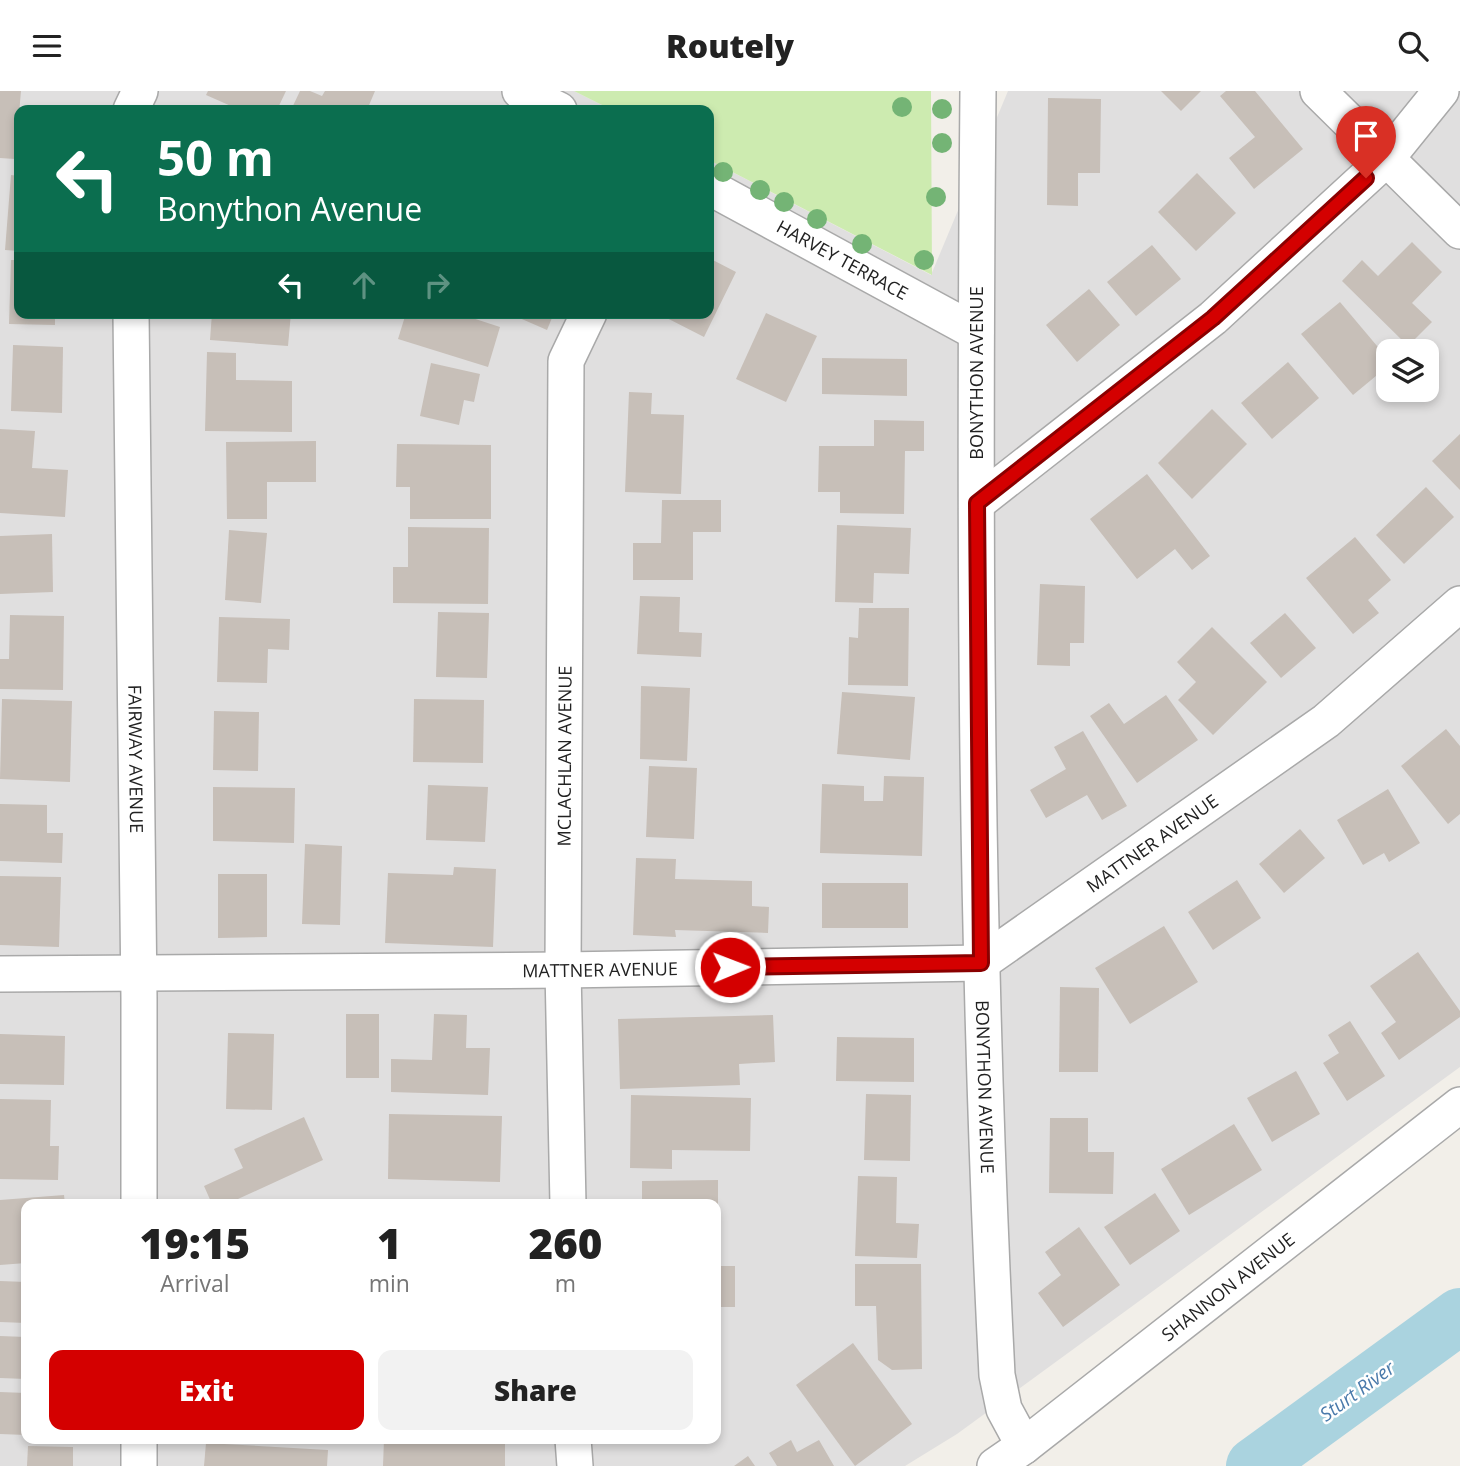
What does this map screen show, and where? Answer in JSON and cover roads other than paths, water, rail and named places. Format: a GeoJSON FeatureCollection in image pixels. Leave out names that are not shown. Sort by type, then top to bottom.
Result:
{"type":"FeatureCollection","features":[{"type":"Feature","properties":{"kind":"street"},"geometry":{"type":"LineString","coordinates":[[520,91],[549,105]]}},
{"type":"Feature","properties":{"kind":"street","name":"BONYTHON AVENUE"},"geometry":{"type":"LineString","coordinates":[[978,91],[976,332],[981,963],[996,1375],[1004,1409],[1024,1446]]}},
{"type":"Feature","properties":{"kind":"street"},"geometry":{"type":"LineString","coordinates":[[1318,91],[1460,231]]}},
{"type":"Feature","properties":{"kind":"street"},"geometry":{"type":"LineString","coordinates":[[977,503],[1213,318],[1386,159],[1441,91]]}},
{"type":"Feature","properties":{"kind":"street","name":"HARVEY TERRACE"},"geometry":{"type":"LineString","coordinates":[[714,190],[976,332]]}},
{"type":"Feature","properties":{"kind":"street","name":"FAIRWAY AVENUE"},"geometry":{"type":"LineString","coordinates":[[131,319],[139,1199]]}},
{"type":"Feature","properties":{"kind":"street","name":"MCLACHLAN AVENUE"},"geometry":{"type":"LineString","coordinates":[[568,1199],[563,970],[566,361],[586,319]]}},
{"type":"Feature","properties":{"kind":"street","name":"MATTNER AVENUE"},"geometry":{"type":"LineString","coordinates":[[0,974],[563,970],[981,963],[1326,722],[1460,604]]}},
{"type":"Feature","properties":{"kind":"street","name":"SHANNON AVENUE"},"geometry":{"type":"LineString","coordinates":[[995,1466],[1460,1105]]}},
{"type":"Feature","properties":{"kind":"street"},"geometry":{"type":"LineString","coordinates":[[139,1444],[139,1466]]}},
{"type":"Feature","properties":{"kind":"street"},"geometry":{"type":"LineString","coordinates":[[573,1444],[575,1466]]}},
{"type":"Feature","properties":{"kind":"waterway","name":"Sturt River"},"geometry":{"type":"LineString","coordinates":[[1254,1466],[1460,1316]]}}]}
